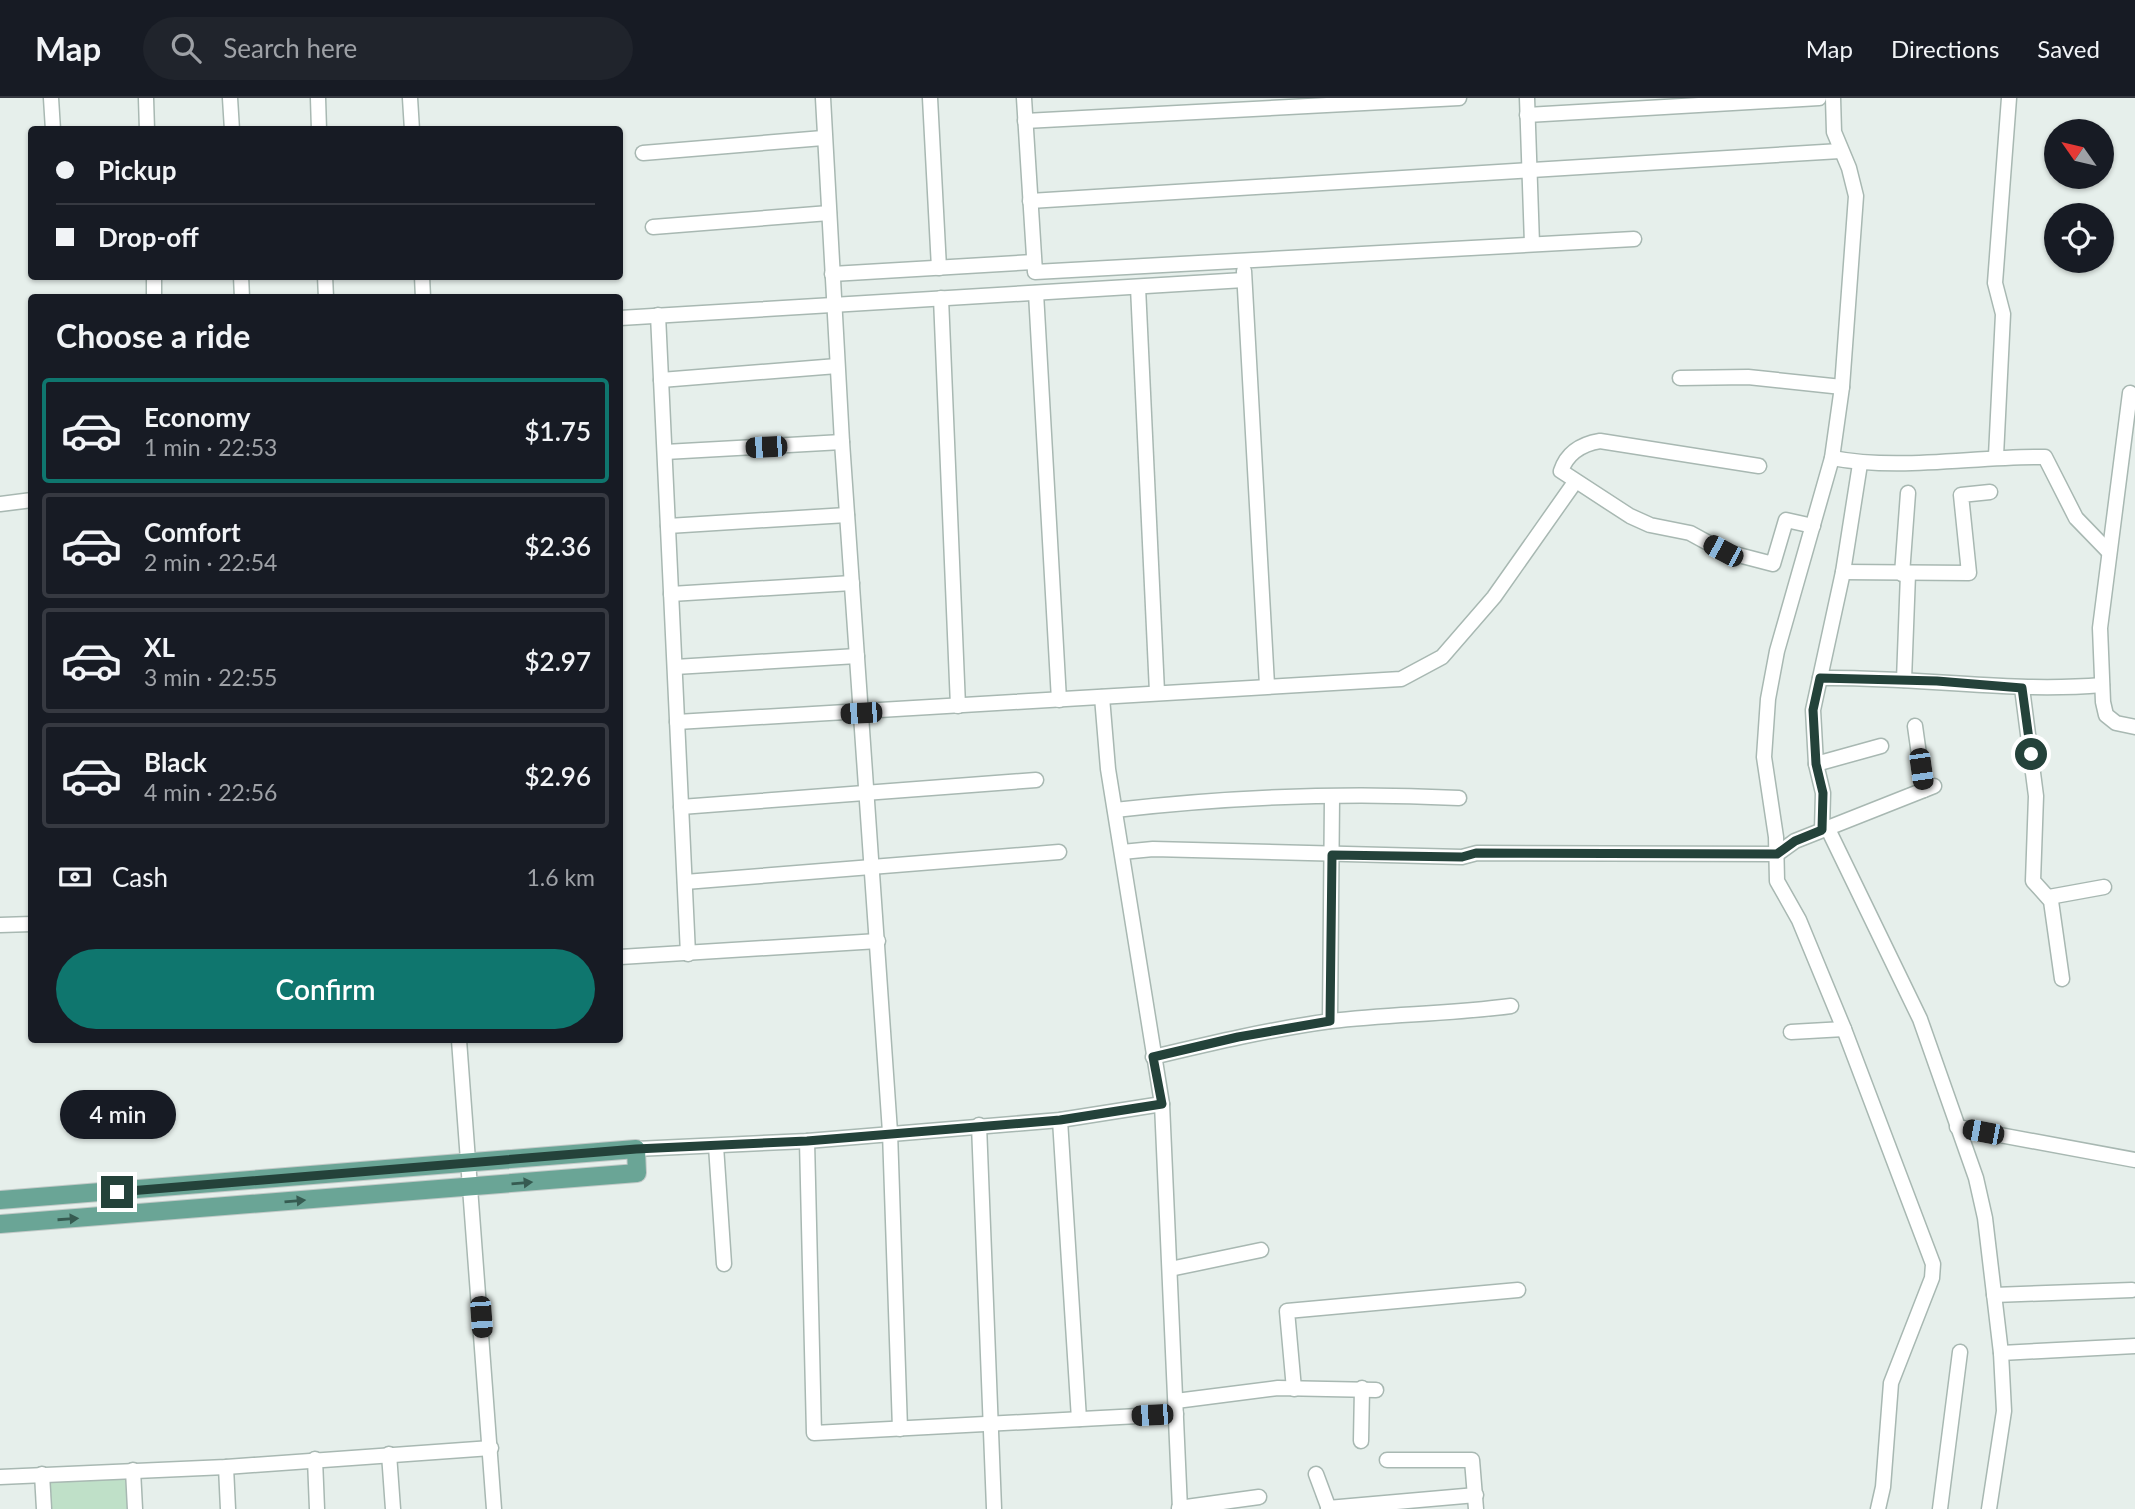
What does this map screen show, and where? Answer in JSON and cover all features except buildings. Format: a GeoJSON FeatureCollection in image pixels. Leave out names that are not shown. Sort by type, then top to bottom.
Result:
{"type":"FeatureCollection","features":[{"type":"Feature","properties":{"kind":"main road"},"geometry":{"type":"LineString","coordinates":[[636,1149],[637,1173],[6,1223],[5,1200],[467,1165],[636,1149]]}},
{"type":"Feature","properties":{"kind":"street"},"geometry":{"type":"LineString","coordinates":[[51,98],[53,126]]}},
{"type":"Feature","properties":{"kind":"street"},"geometry":{"type":"LineString","coordinates":[[146,98],[147,126]]}},
{"type":"Feature","properties":{"kind":"street"},"geometry":{"type":"LineString","coordinates":[[230,98],[232,126]]}},
{"type":"Feature","properties":{"kind":"street"},"geometry":{"type":"LineString","coordinates":[[318,98],[319,126]]}},
{"type":"Feature","properties":{"kind":"street"},"geometry":{"type":"LineString","coordinates":[[410,98],[412,126]]}},
{"type":"Feature","properties":{"kind":"street"},"geometry":{"type":"LineString","coordinates":[[823,98],[837,366],[890,1132],[900,1429]]}},
{"type":"Feature","properties":{"kind":"street"},"geometry":{"type":"LineString","coordinates":[[930,98],[939,268]]}},
{"type":"Feature","properties":{"kind":"street"},"geometry":{"type":"LineString","coordinates":[[1024,98],[1033,262],[1034,270],[1038,273],[1634,239]]}},
{"type":"Feature","properties":{"kind":"street"},"geometry":{"type":"LineString","coordinates":[[1025,121],[1459,98]]}},
{"type":"Feature","properties":{"kind":"street"},"geometry":{"type":"LineString","coordinates":[[1527,98],[1532,244]]}},
{"type":"Feature","properties":{"kind":"street"},"geometry":{"type":"LineString","coordinates":[[1527,116],[1620,104],[1819,98]]}},
{"type":"Feature","properties":{"kind":"street"},"geometry":{"type":"LineString","coordinates":[[1833,98],[1834,132],[1849,168],[1856,196],[1842,387],[1832,458],[1777,650],[1768,699],[1764,757],[1777,854],[1777,881],[1799,920],[1844,1029],[1933,1264],[1932,1278],[1891,1383],[1883,1487],[1878,1509]]}},
{"type":"Feature","properties":{"kind":"street"},"geometry":{"type":"LineString","coordinates":[[1996,456],[2003,314],[1995,283],[2009,98]]}},
{"type":"Feature","properties":{"kind":"street"},"geometry":{"type":"LineString","coordinates":[[643,153],[823,138]]}},
{"type":"Feature","properties":{"kind":"street"},"geometry":{"type":"LineString","coordinates":[[1030,201],[1840,151]]}},
{"type":"Feature","properties":{"kind":"street"},"geometry":{"type":"LineString","coordinates":[[653,227],[829,214]]}},
{"type":"Feature","properties":{"kind":"street"},"geometry":{"type":"LineString","coordinates":[[1243,261],[1267,685]]}},
{"type":"Feature","properties":{"kind":"street"},"geometry":{"type":"LineString","coordinates":[[832,274],[1033,262]]}},
{"type":"Feature","properties":{"kind":"street"},"geometry":{"type":"LineString","coordinates":[[623,318],[1244,280]]}},
{"type":"Feature","properties":{"kind":"street"},"geometry":{"type":"LineString","coordinates":[[1138,287],[1157,692]]}},
{"type":"Feature","properties":{"kind":"street"},"geometry":{"type":"LineString","coordinates":[[1035,293],[1059,700]]}},
{"type":"Feature","properties":{"kind":"street"},"geometry":{"type":"LineString","coordinates":[[941,298],[958,706]]}},
{"type":"Feature","properties":{"kind":"street"},"geometry":{"type":"LineString","coordinates":[[658,316],[688,954]]}},
{"type":"Feature","properties":{"kind":"street"},"geometry":{"type":"LineString","coordinates":[[661,380],[837,366]]}},
{"type":"Feature","properties":{"kind":"street"},"geometry":{"type":"LineString","coordinates":[[1680,378],[1748,377],[1842,387]]}},
{"type":"Feature","properties":{"kind":"street"},"geometry":{"type":"LineString","coordinates":[[2130,393],[2100,628],[2106,715],[2116,723],[2135,727]]}},
{"type":"Feature","properties":{"kind":"street"},"geometry":{"type":"LineString","coordinates":[[1759,466],[1600,441],[1586,443],[1564,460],[1561,471],[1575,482],[1650,525],[1690,533],[1723,551],[1773,564],[1786,520],[1814,526]]}},
{"type":"Feature","properties":{"kind":"street"},"geometry":{"type":"LineString","coordinates":[[664,452],[842,442]]}},
{"type":"Feature","properties":{"kind":"street"},"geometry":{"type":"LineString","coordinates":[[1832,458],[1860,464],[1996,456],[2045,457],[2076,518],[2108,551]]}},
{"type":"Feature","properties":{"kind":"street"},"geometry":{"type":"LineString","coordinates":[[1860,464],[1843,572],[1813,710],[1816,764],[1823,793],[1825,829],[1920,1018],[1976,1178],[1985,1218],[2001,1353],[2004,1411],[1989,1509]]}},
{"type":"Feature","properties":{"kind":"street"},"geometry":{"type":"LineString","coordinates":[[677,722],[1401,679],[1442,657],[1494,597],[1575,482]]}},
{"type":"Feature","properties":{"kind":"street"},"geometry":{"type":"LineString","coordinates":[[1843,572],[1969,573],[1961,495],[1990,492]]}},
{"type":"Feature","properties":{"kind":"street"},"geometry":{"type":"LineString","coordinates":[[1904,680],[1909,493]]}},
{"type":"Feature","properties":{"kind":"street"},"geometry":{"type":"LineString","coordinates":[[0,503],[28,500]]}},
{"type":"Feature","properties":{"kind":"street"},"geometry":{"type":"LineString","coordinates":[[668,526],[847,516]]}},
{"type":"Feature","properties":{"kind":"street"},"geometry":{"type":"LineString","coordinates":[[671,594],[852,583]]}},
{"type":"Feature","properties":{"kind":"street"},"geometry":{"type":"LineString","coordinates":[[675,667],[857,656]]}},
{"type":"Feature","properties":{"kind":"street"},"geometry":{"type":"LineString","coordinates":[[1820,678],[1904,680],[2022,688],[2102,685]]}},
{"type":"Feature","properties":{"kind":"street"},"geometry":{"type":"LineString","coordinates":[[2022,688],[2036,796],[2032,873],[2038,888],[2049,897],[2062,979]]}},
{"type":"Feature","properties":{"kind":"street"},"geometry":{"type":"LineString","coordinates":[[1102,697],[1115,810],[1162,1104],[1179,1508],[1259,1497]]}},
{"type":"Feature","properties":{"kind":"street"},"geometry":{"type":"LineString","coordinates":[[1122,852],[1153,849],[1462,857],[1476,853],[1777,854],[1795,841],[1929,788],[1915,726]]}},
{"type":"Feature","properties":{"kind":"street"},"geometry":{"type":"LineString","coordinates":[[1816,764],[1881,746]]}},
{"type":"Feature","properties":{"kind":"street"},"geometry":{"type":"LineString","coordinates":[[681,807],[1036,780]]}},
{"type":"Feature","properties":{"kind":"street"},"geometry":{"type":"LineString","coordinates":[[1115,810],[1179,803],[1384,794],[1459,798]]}},
{"type":"Feature","properties":{"kind":"street"},"geometry":{"type":"LineString","coordinates":[[1330,1021],[1332,797]]}},
{"type":"Feature","properties":{"kind":"street"},"geometry":{"type":"LineString","coordinates":[[685,881],[1059,852]]}},
{"type":"Feature","properties":{"kind":"street"},"geometry":{"type":"LineString","coordinates":[[2049,897],[2104,887]]}},
{"type":"Feature","properties":{"kind":"street"},"geometry":{"type":"LineString","coordinates":[[0,925],[28,923]]}},
{"type":"Feature","properties":{"kind":"street"},"geometry":{"type":"LineString","coordinates":[[623,957],[878,941]]}},
{"type":"Feature","properties":{"kind":"street"},"geometry":{"type":"LineString","coordinates":[[1153,1057],[1238,1037],[1330,1021],[1451,1014],[1511,1006]]}},
{"type":"Feature","properties":{"kind":"street"},"geometry":{"type":"LineString","coordinates":[[1791,1032],[1844,1029]]}},
{"type":"Feature","properties":{"kind":"street"},"geometry":{"type":"LineString","coordinates":[[459,1043],[494,1509]]}},
{"type":"Feature","properties":{"kind":"street"},"geometry":{"type":"LineString","coordinates":[[636,1149],[807,1141],[890,1132],[1060,1120],[1162,1104]]}},
{"type":"Feature","properties":{"kind":"street"},"geometry":{"type":"LineString","coordinates":[[1060,1120],[1079,1419]]}},
{"type":"Feature","properties":{"kind":"street"},"geometry":{"type":"LineString","coordinates":[[979,1125],[994,1508]]}},
{"type":"Feature","properties":{"kind":"street"},"geometry":{"type":"LineString","coordinates":[[1958,1127],[2135,1160]]}},
{"type":"Feature","properties":{"kind":"street"},"geometry":{"type":"LineString","coordinates":[[807,1141],[814,1433],[1079,1419],[1176,1407],[1278,1388],[1369,1389],[1361,1441]]}},
{"type":"Feature","properties":{"kind":"street"},"geometry":{"type":"LineString","coordinates":[[716,1146],[724,1264]]}},
{"type":"Feature","properties":{"kind":"street"},"geometry":{"type":"LineString","coordinates":[[1170,1269],[1261,1251]]}},
{"type":"Feature","properties":{"kind":"street"},"geometry":{"type":"LineString","coordinates":[[1294,1389],[1287,1311],[1518,1290]]}},
{"type":"Feature","properties":{"kind":"street"},"geometry":{"type":"LineString","coordinates":[[1994,1295],[2132,1290]]}},
{"type":"Feature","properties":{"kind":"street"},"geometry":{"type":"LineString","coordinates":[[2001,1353],[2135,1346]]}},
{"type":"Feature","properties":{"kind":"street"},"geometry":{"type":"LineString","coordinates":[[1940,1509],[1960,1352]]}},
{"type":"Feature","properties":{"kind":"street"},"geometry":{"type":"LineString","coordinates":[[0,1477],[226,1467],[491,1448]]}},
{"type":"Feature","properties":{"kind":"street"},"geometry":{"type":"LineString","coordinates":[[389,1454],[393,1509]]}},
{"type":"Feature","properties":{"kind":"street"},"geometry":{"type":"LineString","coordinates":[[315,1459],[317,1509]]}},
{"type":"Feature","properties":{"kind":"street"},"geometry":{"type":"LineString","coordinates":[[1316,1474],[1328,1508],[1476,1502],[1472,1460],[1387,1460]]}},
{"type":"Feature","properties":{"kind":"street"},"geometry":{"type":"LineString","coordinates":[[226,1467],[228,1509]]}},
{"type":"Feature","properties":{"kind":"street"},"geometry":{"type":"LineString","coordinates":[[133,1470],[135,1509]]}},
{"type":"Feature","properties":{"kind":"street"},"geometry":{"type":"LineString","coordinates":[[42,1474],[44,1509]]}},
{"type":"Feature","properties":{"kind":"green space"},"geometry":{"type":"Polygon","coordinates":[[[133,1470],[135,1509],[44,1509],[42,1474],[133,1470]]]}},
{"type":"Feature","properties":{"kind":"route"},"geometry":{"type":"LineString","coordinates":[[117,1192],[636,1149],[807,1141],[890,1132],[1060,1120],[1162,1104],[1153,1057],[1238,1037],[1330,1021],[1332,855],[1462,857],[1476,853],[1777,854],[1795,841],[1822,830],[1823,793],[1816,764],[1813,710],[1820,678],[1937,681],[2022,688],[2031,754]]}}]}
